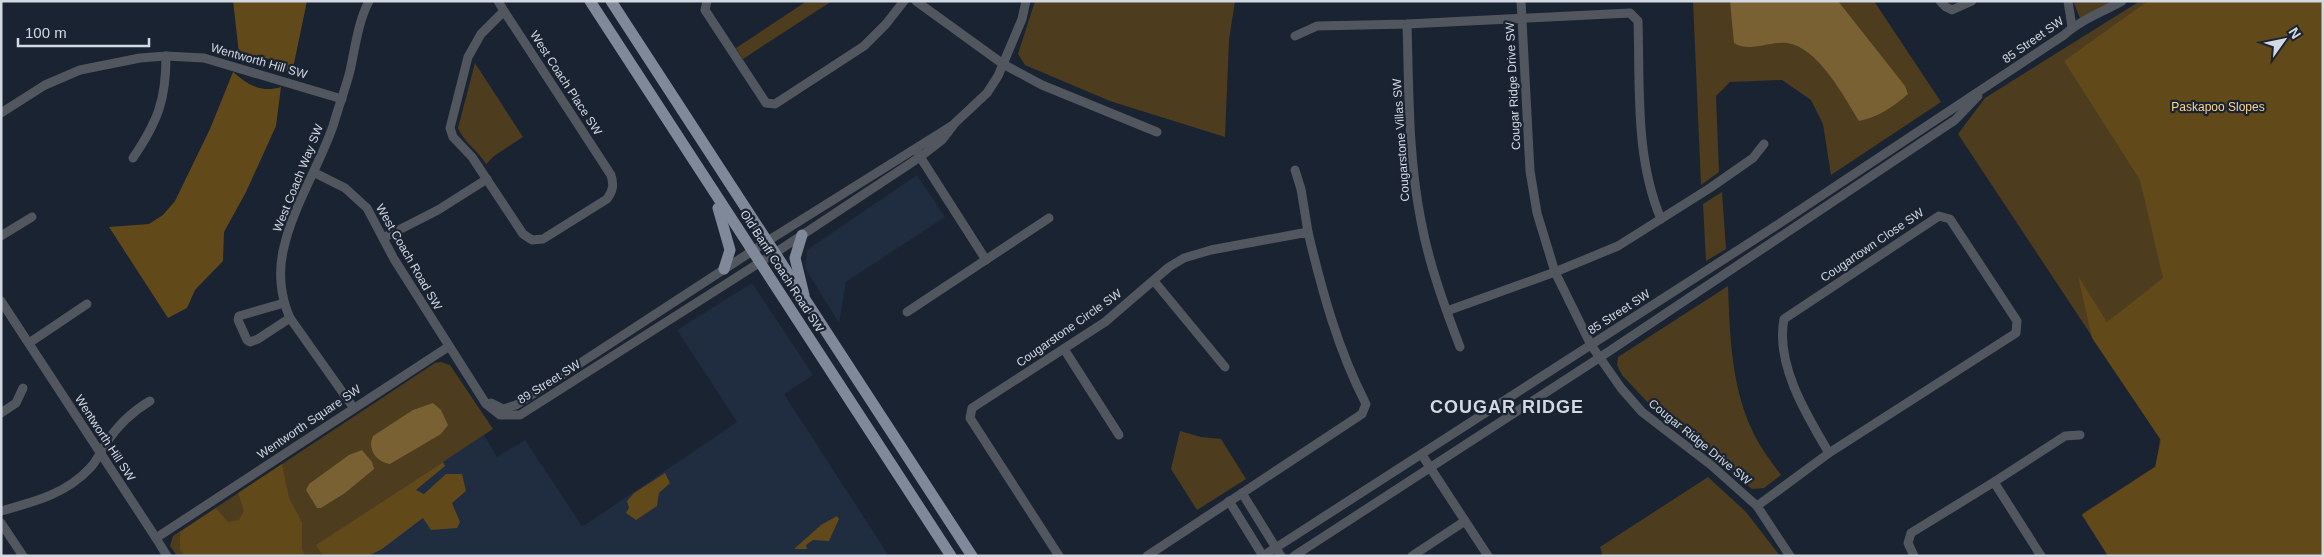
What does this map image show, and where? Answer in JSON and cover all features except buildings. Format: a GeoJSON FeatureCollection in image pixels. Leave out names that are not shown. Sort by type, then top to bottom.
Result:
{"type":"FeatureCollection","features":[{"type":"Feature","properties":{"kind":"main road","name":"Old Banff Coach Road SW"},"geometry":{"type":"LineString","coordinates":[[590,1],[951,556]]}},
{"type":"Feature","properties":{"kind":"main road","name":"Old Banff Coach Road SW"},"geometry":{"type":"LineString","coordinates":[[611,1],[972,556]]}},
{"type":"Feature","properties":{"kind":"main road"},"geometry":{"type":"LineString","coordinates":[[710,186],[730,244],[730,253],[724,269]]}},
{"type":"Feature","properties":{"kind":"main road"},"geometry":{"type":"LineString","coordinates":[[802,235],[795,258],[808,306]]}},
{"type":"Feature","properties":{"kind":"street","name":"West Coach Way SW"},"geometry":{"type":"LineString","coordinates":[[353,408],[290,318],[284,303],[280,269],[290,225],[315,173],[342,98],[360,24],[369,1]]}},
{"type":"Feature","properties":{"kind":"street"},"geometry":{"type":"LineString","coordinates":[[498,1],[504,11]]}},
{"type":"Feature","properties":{"kind":"street"},"geometry":{"type":"LineString","coordinates":[[707,1],[705,10],[766,103],[775,104],[864,46],[886,24],[904,1]]}},
{"type":"Feature","properties":{"kind":"street"},"geometry":{"type":"LineString","coordinates":[[916,1],[1003,64],[1042,85],[1158,132]]}},
{"type":"Feature","properties":{"kind":"street"},"geometry":{"type":"LineString","coordinates":[[752,251],[955,123],[987,93],[1003,64],[1022,19],[1026,1]]}},
{"type":"Feature","properties":{"kind":"street","name":"Cougar Ridge Drive SW"},"geometry":{"type":"LineString","coordinates":[[1521,1],[1530,171],[1537,213],[1555,272],[1599,358],[1642,412],[1711,465],[1757,506],[1790,556]]}},
{"type":"Feature","properties":{"kind":"street"},"geometry":{"type":"LineString","coordinates":[[1940,1],[1952,10],[1972,1]]}},
{"type":"Feature","properties":{"kind":"street"},"geometry":{"type":"LineString","coordinates":[[2068,1],[2072,27]]}},
{"type":"Feature","properties":{"kind":"street","name":"85 Street SW"},"geometry":{"type":"LineString","coordinates":[[1263,556],[1279,552],[1422,455],[1986,88],[2064,35],[2072,27],[2097,16],[2122,1]]}},
{"type":"Feature","properties":{"kind":"street","name":"West Coach Place SW"},"geometry":{"type":"LineString","coordinates":[[504,11],[611,175],[613,187],[607,199],[548,237],[539,240],[529,238],[523,234],[472,157],[453,137],[450,123],[468,57],[481,34],[504,11]]}},
{"type":"Feature","properties":{"kind":"street"},"geometry":{"type":"LineString","coordinates":[[1295,36],[1317,26],[1407,24],[1630,13],[1638,21],[1642,136],[1646,172],[1652,199],[1661,219]]}},
{"type":"Feature","properties":{"kind":"street","name":"Cougarstone Villas SW"},"geometry":{"type":"LineString","coordinates":[[1407,24],[1410,112],[1416,190],[1429,256],[1460,347]]}},
{"type":"Feature","properties":{"kind":"street","name":"Wentworth Hill SW"},"geometry":{"type":"LineString","coordinates":[[1,113],[45,85],[80,70],[140,58],[166,56],[204,58],[342,98]]}},
{"type":"Feature","properties":{"kind":"street"},"geometry":{"type":"LineString","coordinates":[[133,158],[159,113],[165,87],[166,56]]}},
{"type":"Feature","properties":{"kind":"street","name":"85 Street SW"},"geometry":{"type":"LineString","coordinates":[[1294,556],[1599,358],[1955,120],[1986,88]]}},
{"type":"Feature","properties":{"kind":"street"},"geometry":{"type":"LineString","coordinates":[[774,254],[920,157],[948,134],[955,123]]}},
{"type":"Feature","properties":{"kind":"street"},"geometry":{"type":"LineString","coordinates":[[1447,311],[1555,272],[1618,246],[1753,158],[1764,144]]}},
{"type":"Feature","properties":{"kind":"street"},"geometry":{"type":"LineString","coordinates":[[914,148],[986,260]]}},
{"type":"Feature","properties":{"kind":"street"},"geometry":{"type":"LineString","coordinates":[[1147,556],[1362,414],[1366,404],[1354,381],[1328,308],[1308,232],[1301,189],[1295,170]]}},
{"type":"Feature","properties":{"kind":"street","name":"West Coach Road SW"},"geometry":{"type":"LineString","coordinates":[[315,173],[333,181],[367,208],[394,259],[448,347]]}},
{"type":"Feature","properties":{"kind":"street"},"geometry":{"type":"LineString","coordinates":[[383,238],[438,210],[487,179]]}},
{"type":"Feature","properties":{"kind":"street"},"geometry":{"type":"LineString","coordinates":[[859,182],[865,192]]}},
{"type":"Feature","properties":{"kind":"street","name":"Cougartown Close SW"},"geometry":{"type":"LineString","coordinates":[[1757,506],[1829,453],[2016,333],[2017,321],[1950,219],[1939,216],[1784,319],[1782,330],[1793,384],[1803,409],[1829,453]]}},
{"type":"Feature","properties":{"kind":"street"},"geometry":{"type":"LineString","coordinates":[[1,236],[32,217]]}},
{"type":"Feature","properties":{"kind":"street"},"geometry":{"type":"LineString","coordinates":[[907,312],[1049,218]]}},
{"type":"Feature","properties":{"kind":"street","name":"Cougarstone Circle SW"},"geometry":{"type":"LineString","coordinates":[[1059,556],[970,418],[972,408],[1116,314],[1169,267],[1195,254],[1308,232]]}},
{"type":"Feature","properties":{"kind":"street","name":"89 Street SW"},"geometry":{"type":"LineString","coordinates":[[500,412],[516,405],[752,251]]}},
{"type":"Feature","properties":{"kind":"street","name":"89 Street SW"},"geometry":{"type":"LineString","coordinates":[[500,412],[514,416],[525,412],[774,254]]}},
{"type":"Feature","properties":{"kind":"street"},"geometry":{"type":"LineString","coordinates":[[1154,281],[1225,367]]}},
{"type":"Feature","properties":{"kind":"street","name":"Wentworth Hill SW"},"geometry":{"type":"LineString","coordinates":[[1,301],[156,538]]}},
{"type":"Feature","properties":{"kind":"street"},"geometry":{"type":"LineString","coordinates":[[674,302],[681,313]]}},
{"type":"Feature","properties":{"kind":"street"},"geometry":{"type":"LineString","coordinates":[[284,303],[242,314],[238,320],[247,340],[250,342],[290,318]]}},
{"type":"Feature","properties":{"kind":"street"},"geometry":{"type":"LineString","coordinates":[[29,343],[88,304]]}},
{"type":"Feature","properties":{"kind":"street"},"geometry":{"type":"LineString","coordinates":[[448,347],[478,392],[500,412]]}},
{"type":"Feature","properties":{"kind":"street","name":"Wentworth Square SW"},"geometry":{"type":"LineString","coordinates":[[156,538],[448,347]]}},
{"type":"Feature","properties":{"kind":"street"},"geometry":{"type":"LineString","coordinates":[[602,349],[608,359]]}},
{"type":"Feature","properties":{"kind":"street"},"geometry":{"type":"LineString","coordinates":[[1064,349],[1120,435]]}},
{"type":"Feature","properties":{"kind":"street"},"geometry":{"type":"LineString","coordinates":[[1,413],[16,403],[23,388]]}},
{"type":"Feature","properties":{"kind":"street"},"geometry":{"type":"LineString","coordinates":[[1,511],[44,499],[66,488],[89,469],[106,443],[127,417],[150,401]]}},
{"type":"Feature","properties":{"kind":"street"},"geometry":{"type":"LineString","coordinates":[[1914,556],[1908,543],[1911,533],[2065,436],[2080,435]]}},
{"type":"Feature","properties":{"kind":"street"},"geometry":{"type":"LineString","coordinates":[[1422,455],[1488,556]]}},
{"type":"Feature","properties":{"kind":"street"},"geometry":{"type":"LineString","coordinates":[[1994,482],[2041,556]]}},
{"type":"Feature","properties":{"kind":"street"},"geometry":{"type":"LineString","coordinates":[[1242,493],[1279,552]]}},
{"type":"Feature","properties":{"kind":"street"},"geometry":{"type":"LineString","coordinates":[[1229,501],[1263,556]]}},
{"type":"Feature","properties":{"kind":"street"},"geometry":{"type":"LineString","coordinates":[[1412,556],[1465,521]]}},
{"type":"Feature","properties":{"kind":"street"},"geometry":{"type":"LineString","coordinates":[[1,523],[23,556]]}},
{"type":"Feature","properties":{"kind":"street"},"geometry":{"type":"LineString","coordinates":[[156,538],[167,556]]}},
{"type":"Feature","properties":{"kind":"shaded area"},"geometry":{"type":"Polygon","coordinates":[[[1730,1],[1838,1],[1905,86],[1908,94],[1885,111],[1859,121],[1829,74],[1809,54],[1798,47],[1787,43],[1747,47],[1734,43],[1730,1]]]}},
{"type":"Feature","properties":{"kind":"shaded area"},"geometry":{"type":"Polygon","coordinates":[[[917,175],[945,217],[846,282],[839,323],[805,268],[807,250],[917,175]]]}},
{"type":"Feature","properties":{"kind":"shaded area"},"geometry":{"type":"Polygon","coordinates":[[[752,283],[813,375],[784,394],[889,556],[323,556],[316,545],[484,435],[497,457],[525,440],[582,526],[585,525],[737,422],[677,330],[752,283]]]}},
{"type":"Feature","properties":{"kind":"shaded area"},"geometry":{"type":"Polygon","coordinates":[[[433,403],[441,410],[448,425],[441,434],[390,464],[377,458],[371,446],[373,436],[413,410],[433,403]]]}},
{"type":"Feature","properties":{"kind":"shaded area"},"geometry":{"type":"Polygon","coordinates":[[[362,450],[372,462],[374,469],[345,493],[321,508],[317,508],[306,490],[309,484],[349,455],[362,450]]]}},
{"type":"Feature","properties":{"kind":"green space"},"geometry":{"type":"Polygon","coordinates":[[[233,1],[307,1],[292,73],[277,70],[278,62],[273,60],[239,54],[233,1]]]}},
{"type":"Feature","properties":{"kind":"green space"},"geometry":{"type":"Polygon","coordinates":[[[807,1],[832,1],[743,59],[736,48],[807,1]]]}},
{"type":"Feature","properties":{"kind":"green space"},"geometry":{"type":"Polygon","coordinates":[[[1035,1],[1235,1],[1229,40],[1225,137],[1110,101],[1025,65],[1018,54],[1035,1]]]}},
{"type":"Feature","properties":{"kind":"green space"},"geometry":{"type":"Polygon","coordinates":[[[1693,1],[1874,1],[1941,102],[1831,175],[1823,124],[1811,100],[1782,80],[1730,82],[1716,96],[1719,172],[1701,185],[1693,1]]]}},
{"type":"Feature","properties":{"kind":"green space"},"geometry":{"type":"Polygon","coordinates":[[[2073,1],[2121,1],[2082,23],[2073,1]]]}},
{"type":"Feature","properties":{"kind":"green space","name":"Paskapoo Slopes"},"geometry":{"type":"Polygon","coordinates":[[[2140,1],[2323,1],[2323,556],[2110,556],[2082,514],[2156,466],[2160,439],[1958,134],[1985,98],[2140,1]]]}},
{"type":"Feature","properties":{"kind":"green space","name":"Paskapoo Slopes"},"geometry":{"type":"Polygon","coordinates":[[[2148,1],[2323,1],[2323,556],[2108,556],[2082,515],[2155,467],[2161,440],[2092,338],[2078,276],[2107,322],[2163,278],[2140,180],[2064,61],[2148,1]]]}},
{"type":"Feature","properties":{"kind":"green space"},"geometry":{"type":"Polygon","coordinates":[[[475,63],[523,137],[494,156],[486,164],[463,137],[458,128],[475,63]]]}},
{"type":"Feature","properties":{"kind":"green space"},"geometry":{"type":"Polygon","coordinates":[[[233,72],[255,87],[274,89],[281,87],[276,126],[246,192],[224,232],[223,261],[195,290],[187,308],[168,318],[109,227],[149,224],[163,215],[175,201],[210,129],[233,72]]]}},
{"type":"Feature","properties":{"kind":"green space"},"geometry":{"type":"Polygon","coordinates":[[[1722,192],[1726,249],[1706,261],[1703,204],[1722,192]]]}},
{"type":"Feature","properties":{"kind":"green space"},"geometry":{"type":"Polygon","coordinates":[[[1728,286],[1733,360],[1745,413],[1755,436],[1781,475],[1764,488],[1752,489],[1705,448],[1653,408],[1622,375],[1617,365],[1618,357],[1728,286]]]}},
{"type":"Feature","properties":{"kind":"green space"},"geometry":{"type":"Polygon","coordinates":[[[441,362],[450,365],[493,429],[317,545],[323,556],[177,556],[170,546],[173,536],[435,363],[441,362]]]}},
{"type":"Feature","properties":{"kind":"green space"},"geometry":{"type":"Polygon","coordinates":[[[1180,431],[1201,437],[1221,439],[1246,479],[1197,510],[1171,469],[1180,431]]]}},
{"type":"Feature","properties":{"kind":"green space"},"geometry":{"type":"Polygon","coordinates":[[[443,462],[445,466],[416,490],[424,494],[446,474],[462,474],[466,491],[452,503],[460,522],[457,528],[431,530],[423,518],[382,549],[368,556],[323,556],[316,545],[443,462]]]}},
{"type":"Feature","properties":{"kind":"green space"},"geometry":{"type":"Polygon","coordinates":[[[282,464],[289,498],[302,522],[302,549],[305,556],[184,556],[180,550],[180,532],[216,508],[228,522],[239,520],[244,511],[238,493],[282,464]]]}},
{"type":"Feature","properties":{"kind":"green space"},"geometry":{"type":"Polygon","coordinates":[[[665,473],[670,483],[659,493],[657,506],[636,520],[626,513],[629,508],[627,501],[634,493],[665,473]]]}},
{"type":"Feature","properties":{"kind":"green space"},"geometry":{"type":"Polygon","coordinates":[[[1708,477],[1746,512],[1780,556],[1603,556],[1600,547],[1708,477]]]}},
{"type":"Feature","properties":{"kind":"green space"},"geometry":{"type":"Polygon","coordinates":[[[837,516],[839,519],[829,541],[813,540],[806,545],[807,549],[794,549],[821,525],[837,516]]]}},
{"type":"Feature","properties":{"kind":"district","name":"COUGAR RIDGE"},"geometry":{"type":"Point","coordinates":[1507,407]}}]}
